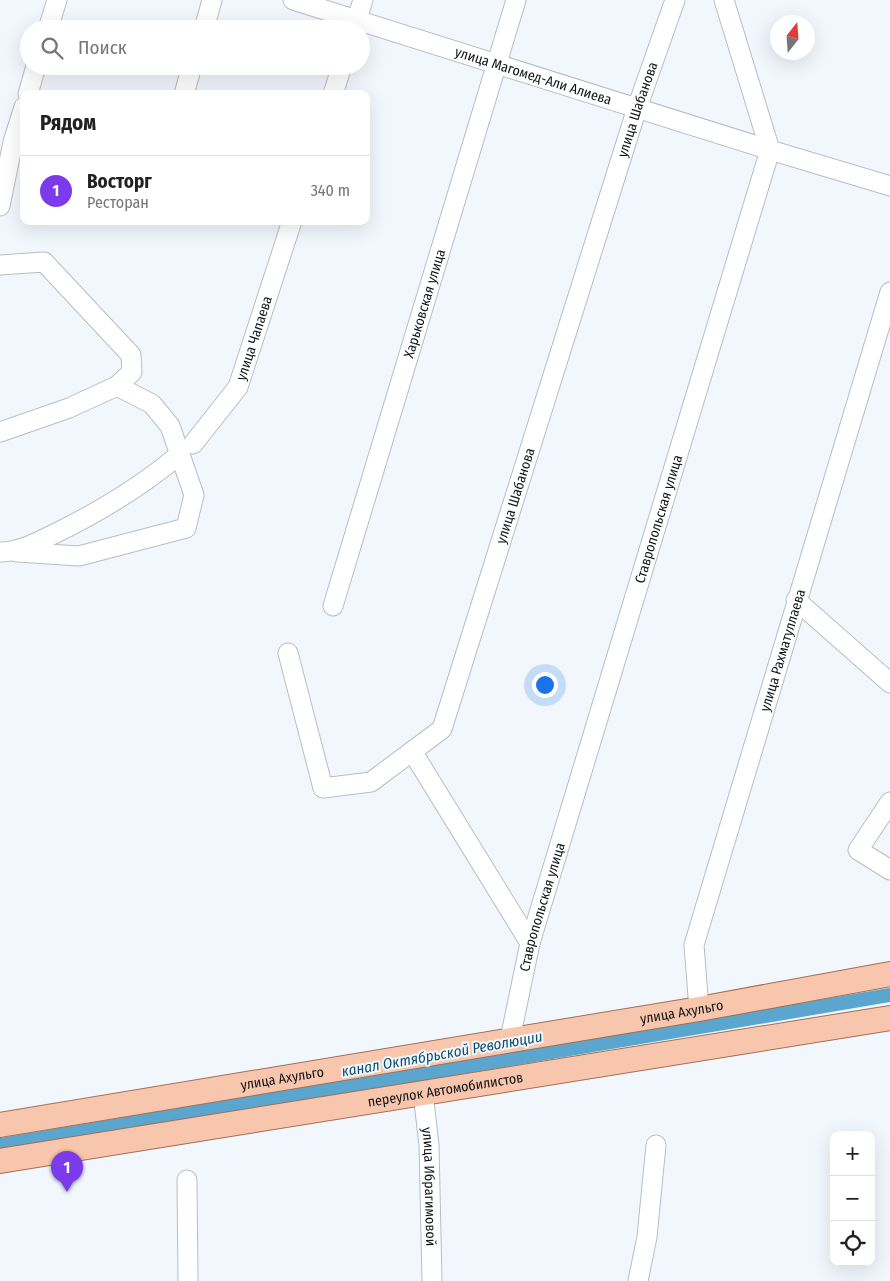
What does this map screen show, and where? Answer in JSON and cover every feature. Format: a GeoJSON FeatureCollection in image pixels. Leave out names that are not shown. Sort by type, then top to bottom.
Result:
{"type":"FeatureCollection","features":[{"type":"Feature","properties":{"kind":"main road","name":"улица Ахульго"},"geometry":{"type":"LineString","coordinates":[[0,1125],[699,1009],[890,974]]}},
{"type":"Feature","properties":{"kind":"main road","name":"переулок Автомобилистов"},"geometry":{"type":"LineString","coordinates":[[0,1161],[890,1018]]}},
{"type":"Feature","properties":{"kind":"street"},"geometry":{"type":"LineString","coordinates":[[51,20],[57,0]]}},
{"type":"Feature","properties":{"kind":"street"},"geometry":{"type":"LineString","coordinates":[[206,20],[212,0]]}},
{"type":"Feature","properties":{"kind":"street","name":"улица Магомед-Али Алиева"},"geometry":{"type":"LineString","coordinates":[[294,0],[346,20]]}},
{"type":"Feature","properties":{"kind":"street"},"geometry":{"type":"LineString","coordinates":[[357,20],[363,0]]}},
{"type":"Feature","properties":{"kind":"street","name":"Харьковская улица"},"geometry":{"type":"LineString","coordinates":[[333,606],[516,0]]}},
{"type":"Feature","properties":{"kind":"street","name":"улица Шабанова"},"geometry":{"type":"LineString","coordinates":[[288,653],[324,788],[371,782],[442,729],[637,108],[675,0]]}},
{"type":"Feature","properties":{"kind":"street"},"geometry":{"type":"LineString","coordinates":[[724,0],[770,150]]}},
{"type":"Feature","properties":{"kind":"street","name":"улица Магомед-Али Алиева"},"geometry":{"type":"LineString","coordinates":[[370,28],[496,63],[890,186]]}},
{"type":"Feature","properties":{"kind":"street"},"geometry":{"type":"LineString","coordinates":[[29,90],[33,75]]}},
{"type":"Feature","properties":{"kind":"street"},"geometry":{"type":"LineString","coordinates":[[185,90],[189,75]]}},
{"type":"Feature","properties":{"kind":"street"},"geometry":{"type":"LineString","coordinates":[[334,90],[339,75]]}},
{"type":"Feature","properties":{"kind":"street"},"geometry":{"type":"LineString","coordinates":[[0,206],[13,142],[20,119]]}},
{"type":"Feature","properties":{"kind":"street","name":"Ставропольская улица"},"geometry":{"type":"LineString","coordinates":[[510,1039],[530,943],[770,150]]}},
{"type":"Feature","properties":{"kind":"street","name":"улица Чапаева"},"geometry":{"type":"LineString","coordinates":[[8,552],[86,518],[146,482],[186,449],[238,388],[291,225]]}},
{"type":"Feature","properties":{"kind":"street"},"geometry":{"type":"LineString","coordinates":[[0,265],[44,262],[131,355],[132,372],[118,386],[69,408],[0,432]]}},
{"type":"Feature","properties":{"kind":"street","name":"улица Рахматуллаева"},"geometry":{"type":"LineString","coordinates":[[699,1009],[694,945],[890,292]]}},
{"type":"Feature","properties":{"kind":"street"},"geometry":{"type":"LineString","coordinates":[[8,552],[78,556],[186,528],[194,495],[186,449],[152,404],[118,386]]}},
{"type":"Feature","properties":{"kind":"street"},"geometry":{"type":"LineString","coordinates":[[796,600],[890,683]]}},
{"type":"Feature","properties":{"kind":"street"},"geometry":{"type":"LineString","coordinates":[[412,751],[530,943]]}},
{"type":"Feature","properties":{"kind":"street"},"geometry":{"type":"LineString","coordinates":[[890,802],[858,850],[890,870]]}},
{"type":"Feature","properties":{"kind":"street","name":"улица Ибрагимовой"},"geometry":{"type":"LineString","coordinates":[[423,1093],[429,1145],[432,1281]]}},
{"type":"Feature","properties":{"kind":"street"},"geometry":{"type":"LineString","coordinates":[[638,1281],[647,1237],[656,1145]]}},
{"type":"Feature","properties":{"kind":"street"},"geometry":{"type":"LineString","coordinates":[[187,1180],[188,1281]]}},
{"type":"Feature","properties":{"kind":"waterway","name":"канал Октябрьской Революции"},"geometry":{"type":"LineString","coordinates":[[0,1145],[890,995]]}},
{"type":"Feature","properties":{"kind":"place","name":"Восторг"},"geometry":{"type":"Point","coordinates":[67,1192]}}]}
